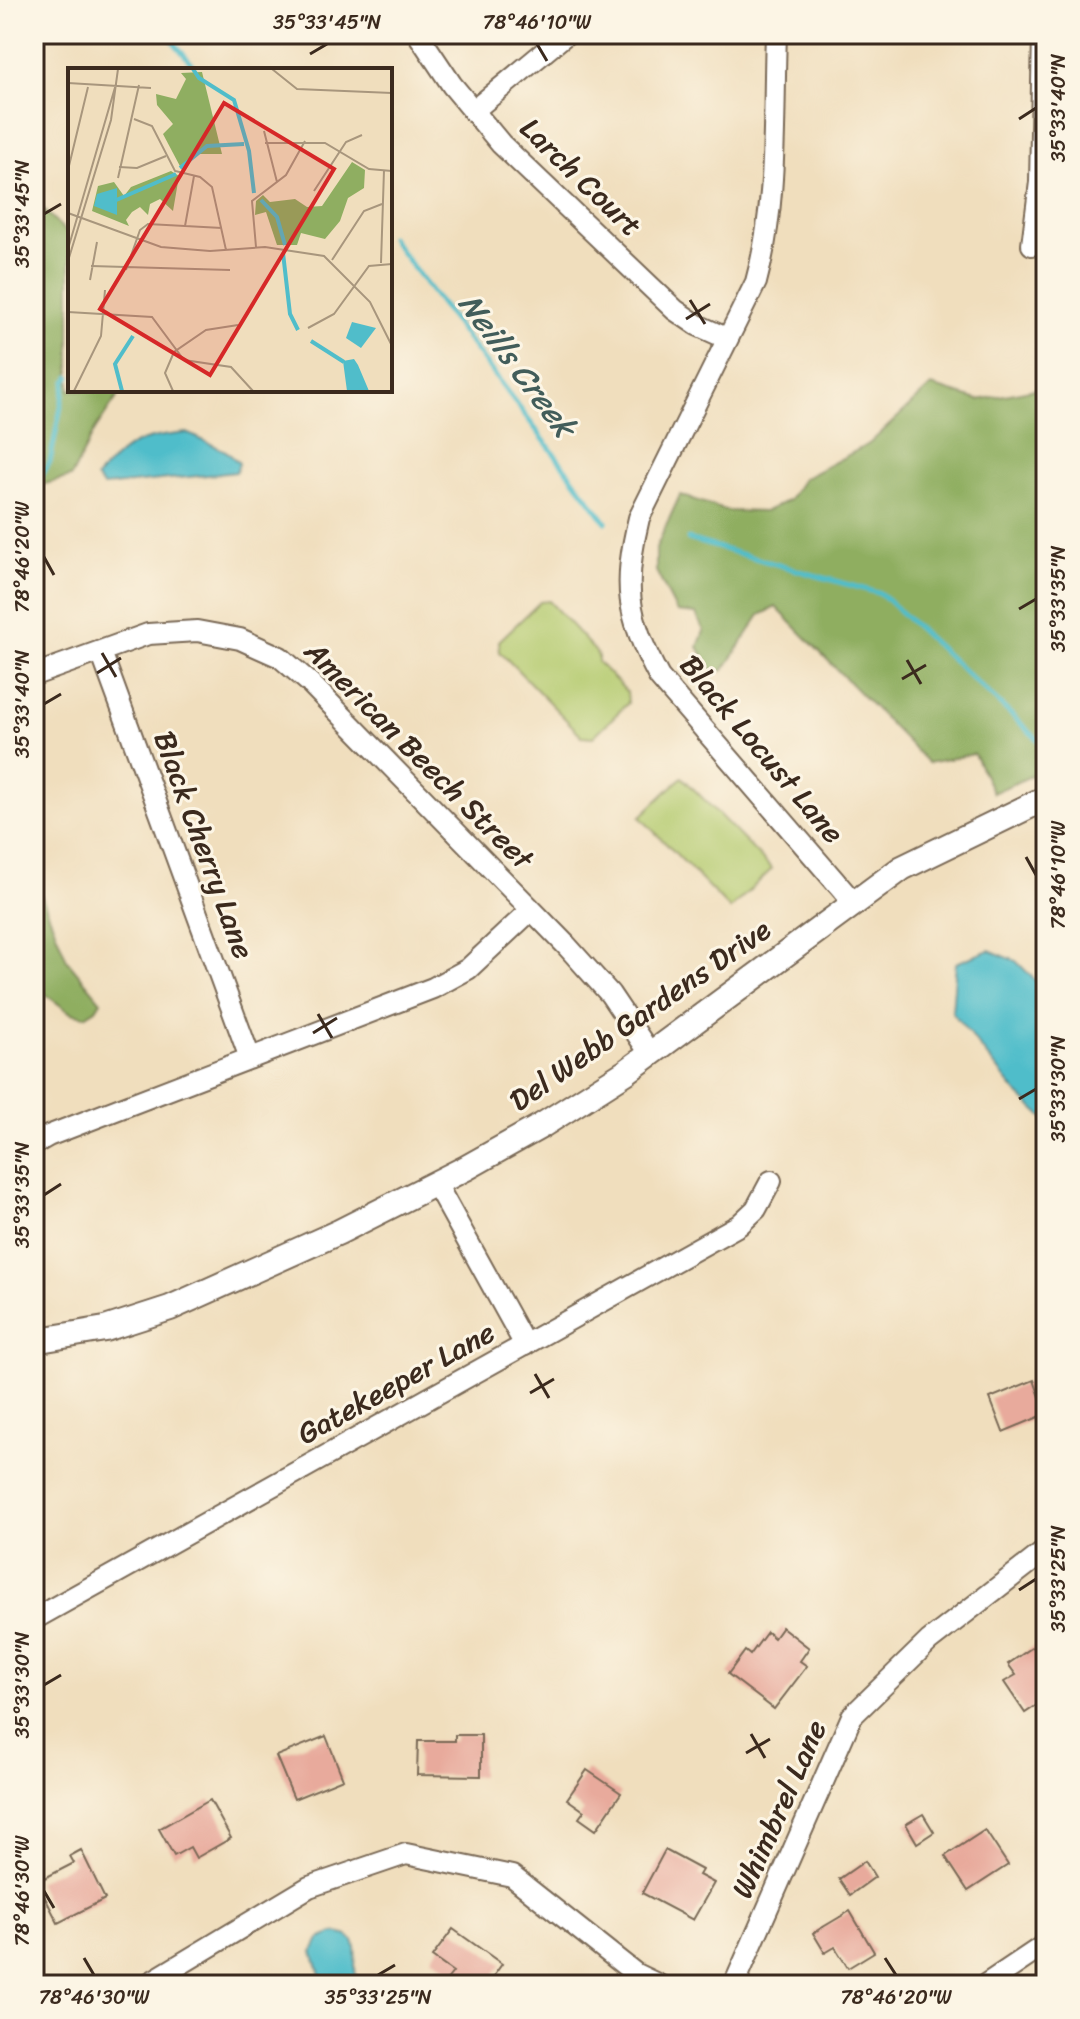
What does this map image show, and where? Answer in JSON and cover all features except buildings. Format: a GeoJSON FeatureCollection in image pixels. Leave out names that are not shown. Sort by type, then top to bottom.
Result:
{"type":"FeatureCollection","features":[{"type":"Feature","properties":{"kind":"street","name":"Larch Court"},"geometry":{"type":"LineString","coordinates":[[418,34],[473,111],[501,144],[675,310],[697,325],[726,338]]}},
{"type":"Feature","properties":{"kind":"street"},"geometry":{"type":"LineString","coordinates":[[473,111],[566,34]]}},
{"type":"Feature","properties":{"kind":"street","name":"Black Locust Lane"},"geometry":{"type":"LineString","coordinates":[[776,34],[765,250],[756,282],[639,518],[629,559],[628,588],[633,621],[659,677],[853,902]]}},
{"type":"Feature","properties":{"kind":"street"},"geometry":{"type":"LineString","coordinates":[[1032,245],[1040,182],[1043,34]]}},
{"type":"Feature","properties":{"kind":"street","name":"American Beech Street"},"geometry":{"type":"LineString","coordinates":[[34,675],[148,634],[197,631],[240,639],[280,657],[310,683],[610,994],[651,1055]]}},
{"type":"Feature","properties":{"kind":"street","name":"Black Cherry Lane"},"geometry":{"type":"LineString","coordinates":[[101,652],[250,1058]]}},
{"type":"Feature","properties":{"kind":"street","name":"Del Webb Gardens Drive"},"geometry":{"type":"LineString","coordinates":[[34,1341],[105,1329],[160,1312],[339,1232],[436,1184],[541,1126],[651,1055],[853,902],[917,859],[1046,798]]}},
{"type":"Feature","properties":{"kind":"street"},"geometry":{"type":"LineString","coordinates":[[34,1144],[433,988],[468,969],[530,911]]}},
{"type":"Feature","properties":{"kind":"street","name":"Gatekeeper Lane"},"geometry":{"type":"LineString","coordinates":[[34,1619],[739,1225],[756,1209],[771,1181]]}},
{"type":"Feature","properties":{"kind":"street"},"geometry":{"type":"LineString","coordinates":[[436,1184],[525,1345]]}},
{"type":"Feature","properties":{"kind":"street","name":"Whimbrel Lane"},"geometry":{"type":"LineString","coordinates":[[734,1985],[852,1716],[929,1641],[1046,1550]]}},
{"type":"Feature","properties":{"kind":"street"},"geometry":{"type":"LineString","coordinates":[[146,1985],[309,1887],[406,1854],[512,1876],[636,1974],[659,1985]]}},
{"type":"Feature","properties":{"kind":"street"},"geometry":{"type":"LineString","coordinates":[[985,1985],[1046,1944]]}},
{"type":"Feature","properties":{"kind":"green space"},"geometry":{"type":"Polygon","coordinates":[[[34,200],[68,234],[68,392],[121,392],[95,430],[71,477],[34,487],[34,200]]]}},
{"type":"Feature","properties":{"kind":"green space"},"geometry":{"type":"Polygon","coordinates":[[[931,386],[978,400],[1046,387],[1046,769],[993,793],[974,754],[928,763],[776,607],[760,615],[724,670],[713,672],[698,647],[704,631],[696,614],[677,612],[656,571],[656,548],[680,495],[728,511],[764,512],[789,500],[803,479],[869,444],[931,386]]]}},
{"type":"Feature","properties":{"kind":"green space"},"geometry":{"type":"Polygon","coordinates":[[[549,601],[595,651],[598,662],[627,692],[628,703],[593,737],[582,736],[500,652],[499,641],[540,602],[549,601]]]}},
{"type":"Feature","properties":{"kind":"green space"},"geometry":{"type":"Polygon","coordinates":[[[682,777],[772,869],[730,909],[640,817],[682,777]]]}},
{"type":"Feature","properties":{"kind":"green space"},"geometry":{"type":"Polygon","coordinates":[[[34,877],[67,960],[101,1001],[96,1009],[85,1016],[71,1013],[34,986],[34,877]]]}},
{"type":"Feature","properties":{"kind":"water"},"geometry":{"type":"Polygon","coordinates":[[[187,433],[226,451],[239,463],[236,472],[103,486],[96,478],[118,456],[136,444],[156,437],[187,433]]]}},
{"type":"Feature","properties":{"kind":"water"},"geometry":{"type":"Polygon","coordinates":[[[989,950],[1016,961],[1046,991],[1046,1120],[1016,1092],[952,1012],[956,963],[989,950]]]}},
{"type":"Feature","properties":{"kind":"water"},"geometry":{"type":"Polygon","coordinates":[[[334,1933],[345,1935],[355,1945],[359,1985],[323,1985],[313,1951],[319,1939],[334,1933]]]}},
{"type":"Feature","properties":{"kind":"waterway","name":"Neills Creek"},"geometry":{"type":"LineString","coordinates":[[167,34],[195,68]]}},
{"type":"Feature","properties":{"kind":"waterway","name":"Neills Creek"},"geometry":{"type":"LineString","coordinates":[[392,240],[606,522]]}},
{"type":"Feature","properties":{"kind":"waterway"},"geometry":{"type":"LineString","coordinates":[[34,489],[50,462],[68,379]]}},
{"type":"Feature","properties":{"kind":"waterway","name":"Neills Creek"},"geometry":{"type":"LineString","coordinates":[[688,539],[881,594],[1046,747]]}}]}
